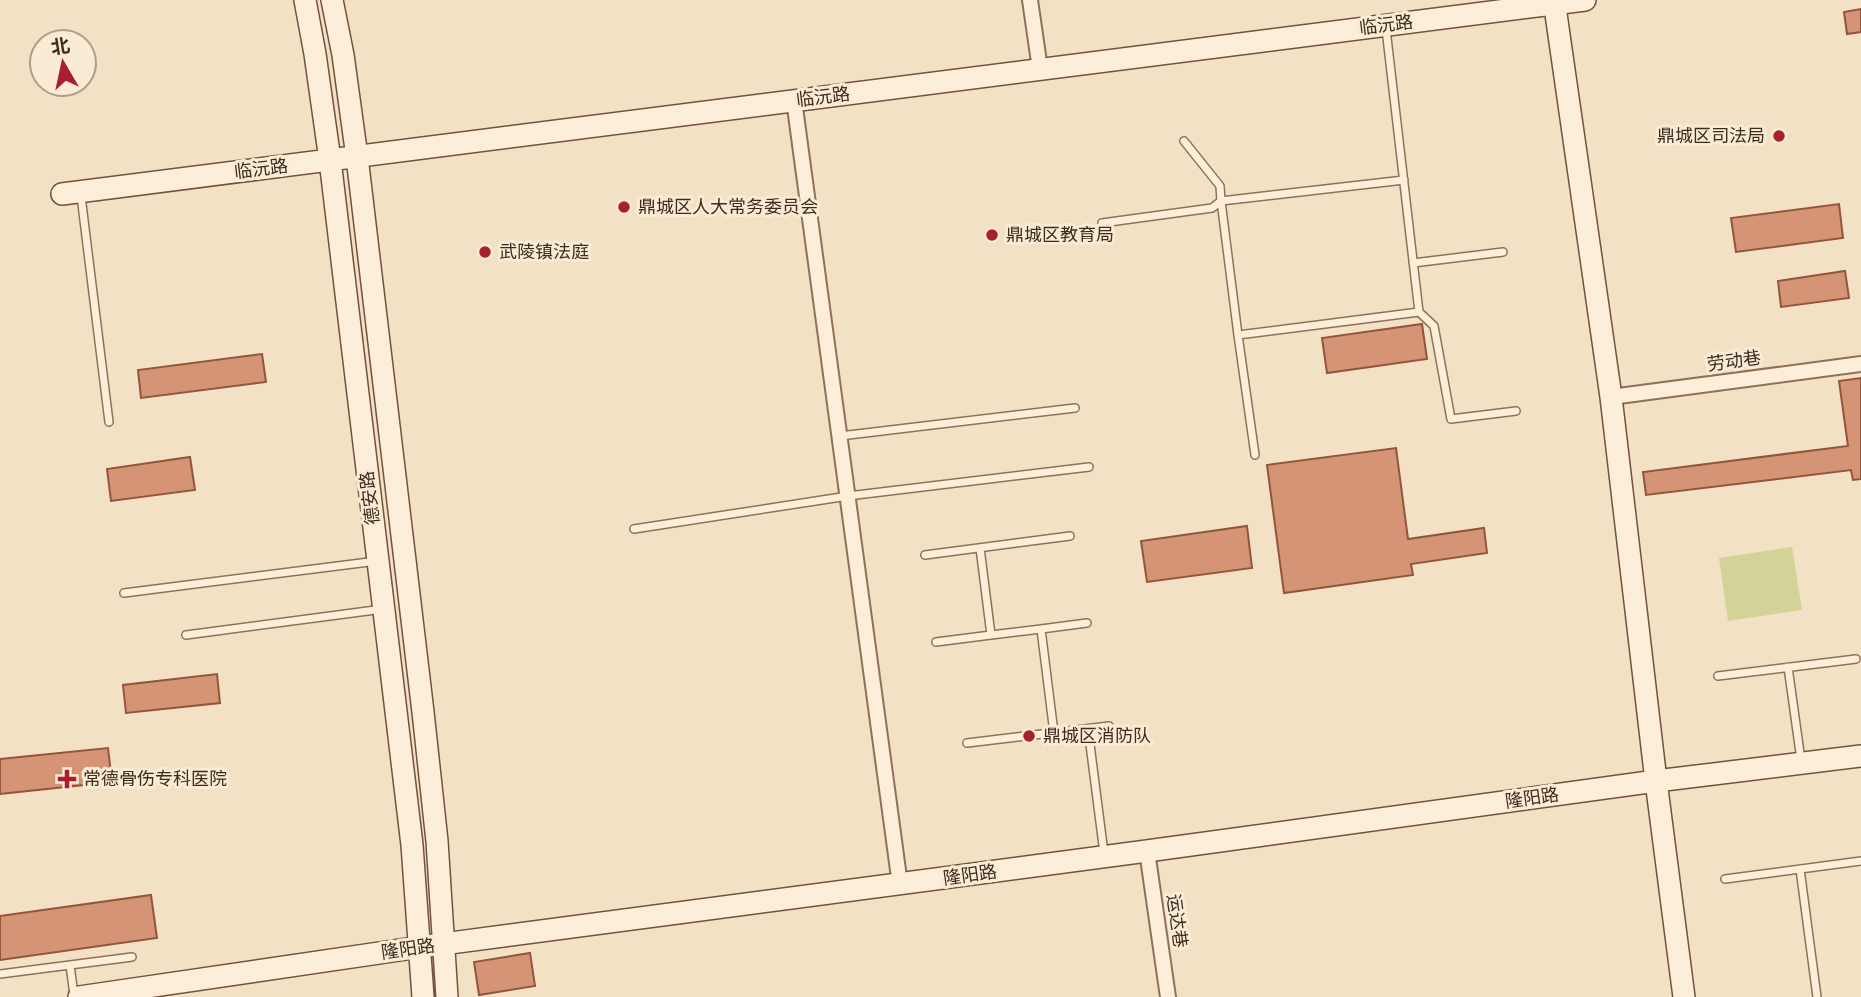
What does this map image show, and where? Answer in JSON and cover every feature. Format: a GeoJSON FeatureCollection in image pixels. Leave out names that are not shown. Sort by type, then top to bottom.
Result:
{"type":"FeatureCollection","features":[{"type":"Feature","properties":{"kind":"street","name":"德安路"},"geometry":{"type":"LineString","coordinates":[[305,0],[330,160],[412,845],[423,997]]}},
{"type":"Feature","properties":{"kind":"street","name":"德安路"},"geometry":{"type":"LineString","coordinates":[[332,0],[343,55],[357,157],[432,789],[447,997]]}},
{"type":"Feature","properties":{"kind":"street"},"geometry":{"type":"LineString","coordinates":[[1030,0],[1040,69]]}},
{"type":"Feature","properties":{"kind":"street","name":"临沅路"},"geometry":{"type":"LineString","coordinates":[[71,193],[1585,0]]}},
{"type":"Feature","properties":{"kind":"street"},"geometry":{"type":"LineString","coordinates":[[1555,2],[1611,397],[1684,997]]}},
{"type":"Feature","properties":{"kind":"street"},"geometry":{"type":"LineString","coordinates":[[794,100],[900,885]]}},
{"type":"Feature","properties":{"kind":"street","name":"劳动巷"},"geometry":{"type":"LineString","coordinates":[[1611,397],[1861,364]]}},
{"type":"Feature","properties":{"kind":"street","name":"隆阳路"},"geometry":{"type":"LineString","coordinates":[[77,997],[420,947],[900,885],[1656,781],[1861,756]]}},
{"type":"Feature","properties":{"kind":"street","name":"运达巷"},"geometry":{"type":"LineString","coordinates":[[1147,851],[1168,997]]}},
{"type":"Feature","properties":{"kind":"lane"},"geometry":{"type":"LineString","coordinates":[[1385,24],[1419,312],[1434,326],[1451,419],[1516,411]]}},
{"type":"Feature","properties":{"kind":"lane"},"geometry":{"type":"LineString","coordinates":[[1184,141],[1220,186],[1255,455]]}},
{"type":"Feature","properties":{"kind":"lane"},"geometry":{"type":"LineString","coordinates":[[1102,223],[1212,208],[1221,201],[1404,180]]}},
{"type":"Feature","properties":{"kind":"lane"},"geometry":{"type":"LineString","coordinates":[[71,193],[109,422]]}},
{"type":"Feature","properties":{"kind":"lane"},"geometry":{"type":"LineString","coordinates":[[1413,263],[1503,253]]}},
{"type":"Feature","properties":{"kind":"lane"},"geometry":{"type":"LineString","coordinates":[[1238,335],[1419,312]]}},
{"type":"Feature","properties":{"kind":"lane"},"geometry":{"type":"LineString","coordinates":[[840,436],[1075,408]]}},
{"type":"Feature","properties":{"kind":"lane"},"geometry":{"type":"LineString","coordinates":[[634,529],[848,496],[1089,467]]}},
{"type":"Feature","properties":{"kind":"lane"},"geometry":{"type":"LineString","coordinates":[[925,555],[1070,536]]}},
{"type":"Feature","properties":{"kind":"lane"},"geometry":{"type":"LineString","coordinates":[[980,548],[991,635]]}},
{"type":"Feature","properties":{"kind":"lane"},"geometry":{"type":"LineString","coordinates":[[124,593],[378,561]]}},
{"type":"Feature","properties":{"kind":"lane"},"geometry":{"type":"LineString","coordinates":[[186,635],[383,609]]}},
{"type":"Feature","properties":{"kind":"lane"},"geometry":{"type":"LineString","coordinates":[[936,642],[1087,623]]}},
{"type":"Feature","properties":{"kind":"lane"},"geometry":{"type":"LineString","coordinates":[[1041,628],[1054,733]]}},
{"type":"Feature","properties":{"kind":"lane"},"geometry":{"type":"LineString","coordinates":[[1718,676],[1856,659]]}},
{"type":"Feature","properties":{"kind":"lane"},"geometry":{"type":"LineString","coordinates":[[1788,667],[1801,764]]}},
{"type":"Feature","properties":{"kind":"lane"},"geometry":{"type":"LineString","coordinates":[[967,743],[1109,726]]}},
{"type":"Feature","properties":{"kind":"lane"},"geometry":{"type":"LineString","coordinates":[[1088,729],[1104,857]]}},
{"type":"Feature","properties":{"kind":"lane"},"geometry":{"type":"LineString","coordinates":[[1725,879],[1861,861]]}},
{"type":"Feature","properties":{"kind":"lane"},"geometry":{"type":"LineString","coordinates":[[1800,869],[1817,997]]}},
{"type":"Feature","properties":{"kind":"lane"},"geometry":{"type":"LineString","coordinates":[[0,974],[132,957]]}},
{"type":"Feature","properties":{"kind":"lane"},"geometry":{"type":"LineString","coordinates":[[70,965],[77,997]]}},
{"type":"Feature","properties":{"kind":"green space"},"geometry":{"type":"Polygon","coordinates":[[[1792,547],[1802,610],[1728,621],[1719,558],[1792,547]]]}},
{"type":"Feature","properties":{"kind":"building"},"geometry":{"type":"Polygon","coordinates":[[[1861,9],[1861,32],[1847,34],[1844,12],[1861,9]]]}},
{"type":"Feature","properties":{"kind":"building"},"geometry":{"type":"Polygon","coordinates":[[[1839,204],[1843,238],[1736,252],[1731,218],[1839,204]]]}},
{"type":"Feature","properties":{"kind":"building"},"geometry":{"type":"Polygon","coordinates":[[[1845,271],[1849,298],[1781,307],[1778,281],[1845,271]]]}},
{"type":"Feature","properties":{"kind":"building"},"geometry":{"type":"Polygon","coordinates":[[[1422,324],[1427,359],[1327,373],[1322,338],[1422,324]]]}},
{"type":"Feature","properties":{"kind":"building"},"geometry":{"type":"Polygon","coordinates":[[[262,354],[266,382],[141,398],[138,370],[262,354]]]}},
{"type":"Feature","properties":{"kind":"building"},"geometry":{"type":"Polygon","coordinates":[[[1861,378],[1861,479],[1853,480],[1851,470],[1646,495],[1643,472],[1848,446],[1839,381],[1861,378]]]}},
{"type":"Feature","properties":{"kind":"building"},"geometry":{"type":"Polygon","coordinates":[[[1396,448],[1408,539],[1484,528],[1487,553],[1411,564],[1413,575],[1284,593],[1267,465],[1396,448]]]}},
{"type":"Feature","properties":{"kind":"building"},"geometry":{"type":"Polygon","coordinates":[[[190,457],[195,490],[111,501],[107,469],[190,457]]]}},
{"type":"Feature","properties":{"kind":"building"},"geometry":{"type":"Polygon","coordinates":[[[1247,526],[1252,568],[1147,582],[1141,541],[1247,526]]]}},
{"type":"Feature","properties":{"kind":"building"},"geometry":{"type":"Polygon","coordinates":[[[217,674],[220,703],[126,713],[123,685],[217,674]]]}},
{"type":"Feature","properties":{"kind":"building"},"geometry":{"type":"Polygon","coordinates":[[[108,748],[112,782],[0,794],[0,759],[108,748]]]}},
{"type":"Feature","properties":{"kind":"building"},"geometry":{"type":"Polygon","coordinates":[[[151,895],[157,938],[0,960],[0,916],[151,895]]]}},
{"type":"Feature","properties":{"kind":"building"},"geometry":{"type":"Polygon","coordinates":[[[530,953],[535,986],[479,995],[474,962],[530,953]]]}},
{"type":"Feature","properties":{"kind":"place","name":"鼎城区司法局"},"geometry":{"type":"Point","coordinates":[1779,136]}},
{"type":"Feature","properties":{"kind":"place","name":"鼎城区人大常务委员会"},"geometry":{"type":"Point","coordinates":[624,207]}},
{"type":"Feature","properties":{"kind":"place","name":"鼎城区教育局"},"geometry":{"type":"Point","coordinates":[992,235]}},
{"type":"Feature","properties":{"kind":"place","name":"武陵镇法庭"},"geometry":{"type":"Point","coordinates":[485,252]}},
{"type":"Feature","properties":{"kind":"place","name":"鼎城区消防队"},"geometry":{"type":"Point","coordinates":[1029,736]}},
{"type":"Feature","properties":{"kind":"place","name":"常德骨伤专科医院"},"geometry":{"type":"Point","coordinates":[67,779]}}]}
